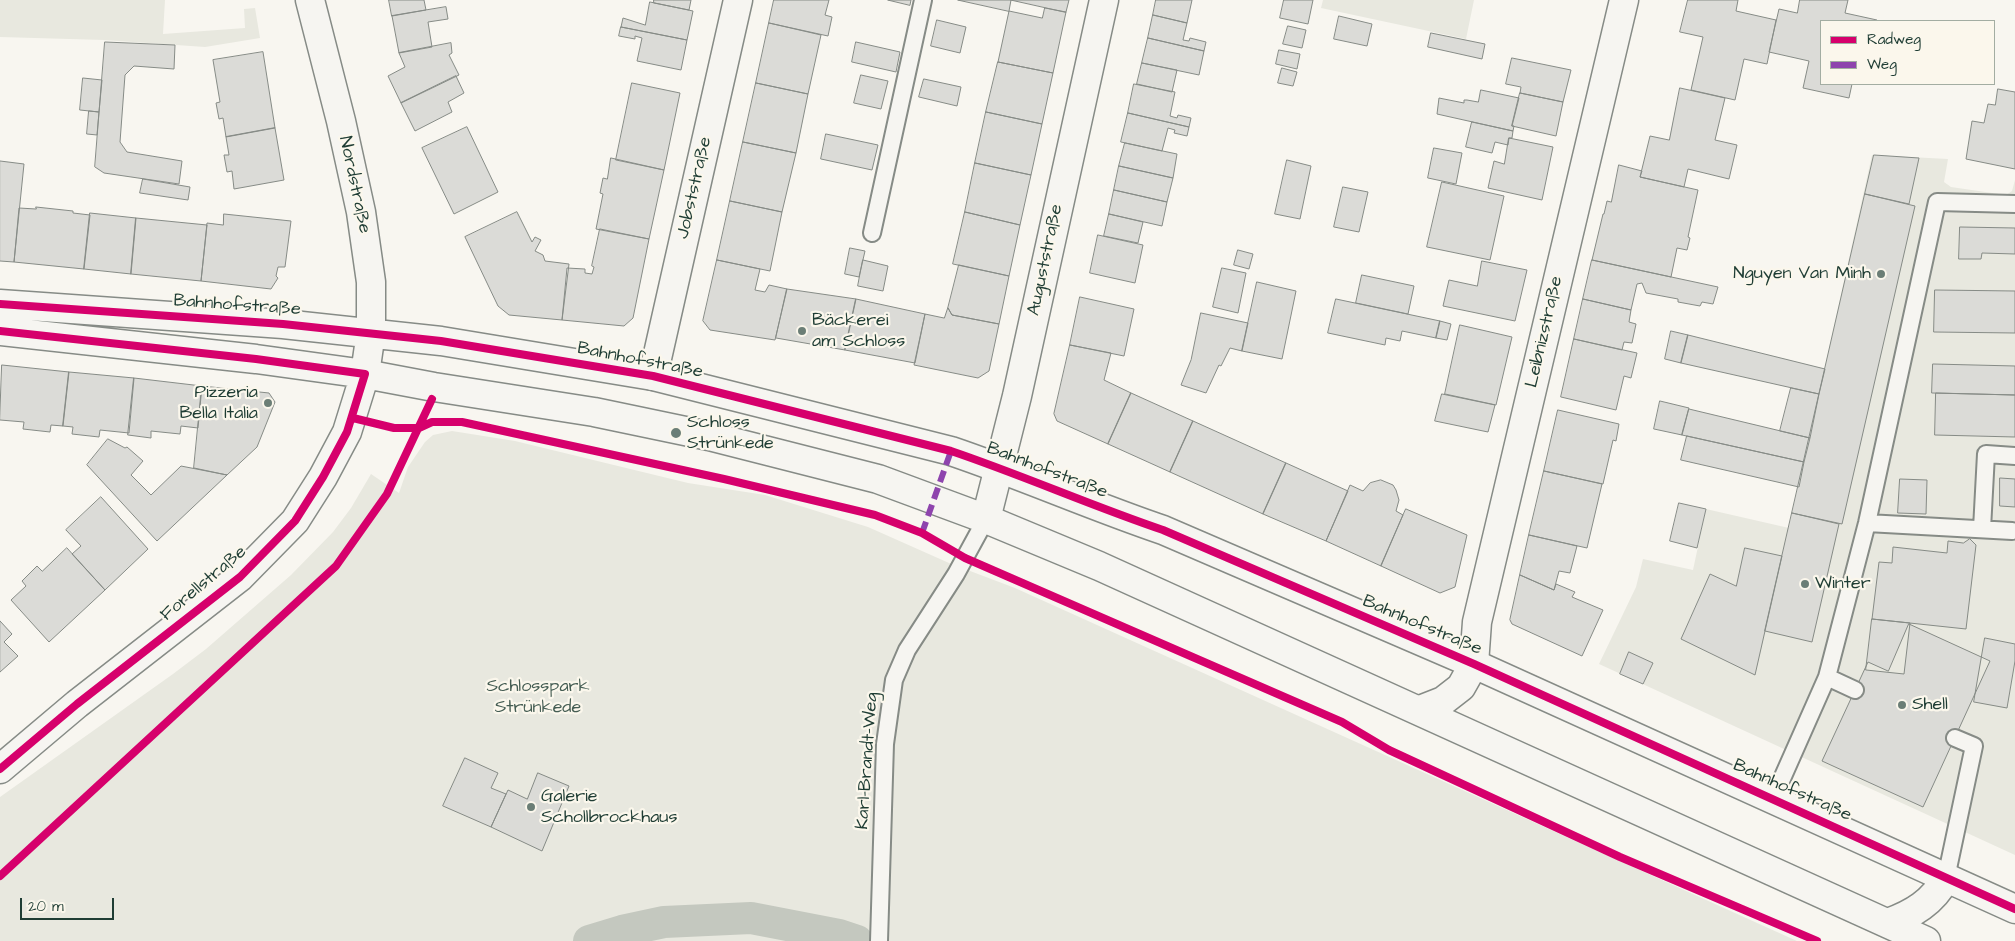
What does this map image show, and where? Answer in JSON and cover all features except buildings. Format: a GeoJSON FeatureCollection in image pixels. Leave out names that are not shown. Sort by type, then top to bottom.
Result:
{"type":"FeatureCollection","features":[{"type":"Feature","properties":{"kind":"street","name":"Nordstraße"},"geometry":{"type":"LineString","coordinates":[[310,0],[341,121],[361,212],[371,282],[371,332],[365,374]]}},
{"type":"Feature","properties":{"kind":"street","name":"Jobststraße"},"geometry":{"type":"LineString","coordinates":[[653,376],[738,0]]}},
{"type":"Feature","properties":{"kind":"street","name":"Auguststraße"},"geometry":{"type":"LineString","coordinates":[[986,519],[1017,396],[1104,0]]}},
{"type":"Feature","properties":{"kind":"street","name":"Leibnizstraße"},"geometry":{"type":"LineString","coordinates":[[1474,664],[1477,622],[1624,0]]}},
{"type":"Feature","properties":{"kind":"street","name":"Bahnhofstraße"},"geometry":{"type":"LineString","coordinates":[[0,304],[273,323],[371,332],[469,345],[653,376],[951,451],[999,467],[1113,513],[1163,530],[1474,664],[2015,909]]}},
{"type":"Feature","properties":{"kind":"street"},"geometry":{"type":"LineString","coordinates":[[0,331],[256,359],[365,374],[434,387],[594,412],[709,436],[878,479],[986,519],[1099,566],[1926,941]]}},
{"type":"Feature","properties":{"kind":"street","name":"Forellstraße"},"geometry":{"type":"LineString","coordinates":[[0,769],[77,704],[240,577],[295,521],[323,477],[348,432],[365,374]]}},
{"type":"Feature","properties":{"kind":"street","name":"Bahnhofstraße"},"geometry":{"type":"LineString","coordinates":[[1420,710],[1443,701],[1461,687],[1474,664]]}},
{"type":"Feature","properties":{"kind":"street"},"geometry":{"type":"LineString","coordinates":[[1888,923],[1922,908],[1939,891],[1946,878]]}},
{"type":"Feature","properties":{"kind":"lane"},"geometry":{"type":"LineString","coordinates":[[872,233],[923,0]]}},
{"type":"Feature","properties":{"kind":"lane"},"geometry":{"type":"LineString","coordinates":[[1772,799],[1827,677],[1867,523],[1937,202],[2015,204]]}},
{"type":"Feature","properties":{"kind":"lane"},"geometry":{"type":"LineString","coordinates":[[1982,529],[1986,454],[2015,456]]}},
{"type":"Feature","properties":{"kind":"lane","name":"Karl-Brandt-Weg"},"geometry":{"type":"LineString","coordinates":[[879,941],[885,744],[894,680],[907,650],[956,574],[986,519]]}},
{"type":"Feature","properties":{"kind":"lane"},"geometry":{"type":"LineString","coordinates":[[1867,523],[2012,531]]}},
{"type":"Feature","properties":{"kind":"lane"},"geometry":{"type":"LineString","coordinates":[[1827,677],[1855,690]]}},
{"type":"Feature","properties":{"kind":"lane"},"geometry":{"type":"LineString","coordinates":[[1946,878],[1974,746],[1955,738]]}},
{"type":"Feature","properties":{"kind":"shaded area"},"geometry":{"type":"Polygon","coordinates":[[[0,0],[165,0],[163,34],[245,28],[244,9],[255,8],[260,38],[205,47],[104,40],[0,37],[0,0]]]}},
{"type":"Feature","properties":{"kind":"shaded area"},"geometry":{"type":"Polygon","coordinates":[[[1323,0],[1474,0],[1466,39],[1321,8],[1323,0]]]}},
{"type":"Feature","properties":{"kind":"shaded area"},"geometry":{"type":"Polygon","coordinates":[[[1872,155],[1948,159],[1944,182],[1951,187],[2006,195],[2012,191],[2015,180],[2015,855],[1599,664],[1636,587],[1643,559],[1693,570],[1706,509],[1789,528],[1872,155]]]}},
{"type":"Feature","properties":{"kind":"shaded area","name":"Schlosspark Strünkede"},"geometry":{"type":"Polygon","coordinates":[[[452,431],[515,441],[688,483],[765,495],[868,527],[949,563],[1015,588],[1797,941],[0,941],[0,797],[206,649],[291,575],[333,532],[351,508],[371,474],[399,493],[408,467],[425,442],[433,435],[452,431]]]}},
{"type":"Feature","properties":{"kind":"waterway"},"geometry":{"type":"LineString","coordinates":[[589,941],[622,931],[664,922],[751,918],[839,935],[857,941]]}},
{"type":"Feature","properties":{"kind":"marked path"},"geometry":{"type":"LineString","coordinates":[[922,533],[951,451]]}},
{"type":"Feature","properties":{"kind":"cycle path"},"geometry":{"type":"LineString","coordinates":[[0,304],[283,324],[441,341],[653,376],[951,451],[1163,530],[1474,664],[2015,909]]}},
{"type":"Feature","properties":{"kind":"cycle path"},"geometry":{"type":"LineString","coordinates":[[0,331],[256,359],[365,374],[347,432],[323,477],[295,521],[240,577],[77,704],[0,769]]}},
{"type":"Feature","properties":{"kind":"cycle path"},"geometry":{"type":"LineString","coordinates":[[0,876],[336,566],[387,494],[432,399]]}},
{"type":"Feature","properties":{"kind":"cycle path"},"geometry":{"type":"LineString","coordinates":[[353,418],[394,428],[419,428],[432,422],[462,422],[724,479],[875,515],[922,533],[965,558],[1342,722],[1389,750],[1620,857],[1817,941]]}},
{"type":"Feature","properties":{"kind":"place","name":"Nguyen Van Minh"},"geometry":{"type":"Point","coordinates":[1881,274]}},
{"type":"Feature","properties":{"kind":"place","name":"Bäckerei am Schloss"},"geometry":{"type":"Point","coordinates":[802,331]}},
{"type":"Feature","properties":{"kind":"place","name":"Pizzeria Bella Italia"},"geometry":{"type":"Point","coordinates":[268,403]}},
{"type":"Feature","properties":{"kind":"place","name":"Schloss Strünkede"},"geometry":{"type":"Point","coordinates":[676,433]}},
{"type":"Feature","properties":{"kind":"place","name":"Winter"},"geometry":{"type":"Point","coordinates":[1805,584]}},
{"type":"Feature","properties":{"kind":"place","name":"Shell"},"geometry":{"type":"Point","coordinates":[1902,705]}},
{"type":"Feature","properties":{"kind":"place","name":"Galerie Schollbrockhaus"},"geometry":{"type":"Point","coordinates":[531,807]}}]}
